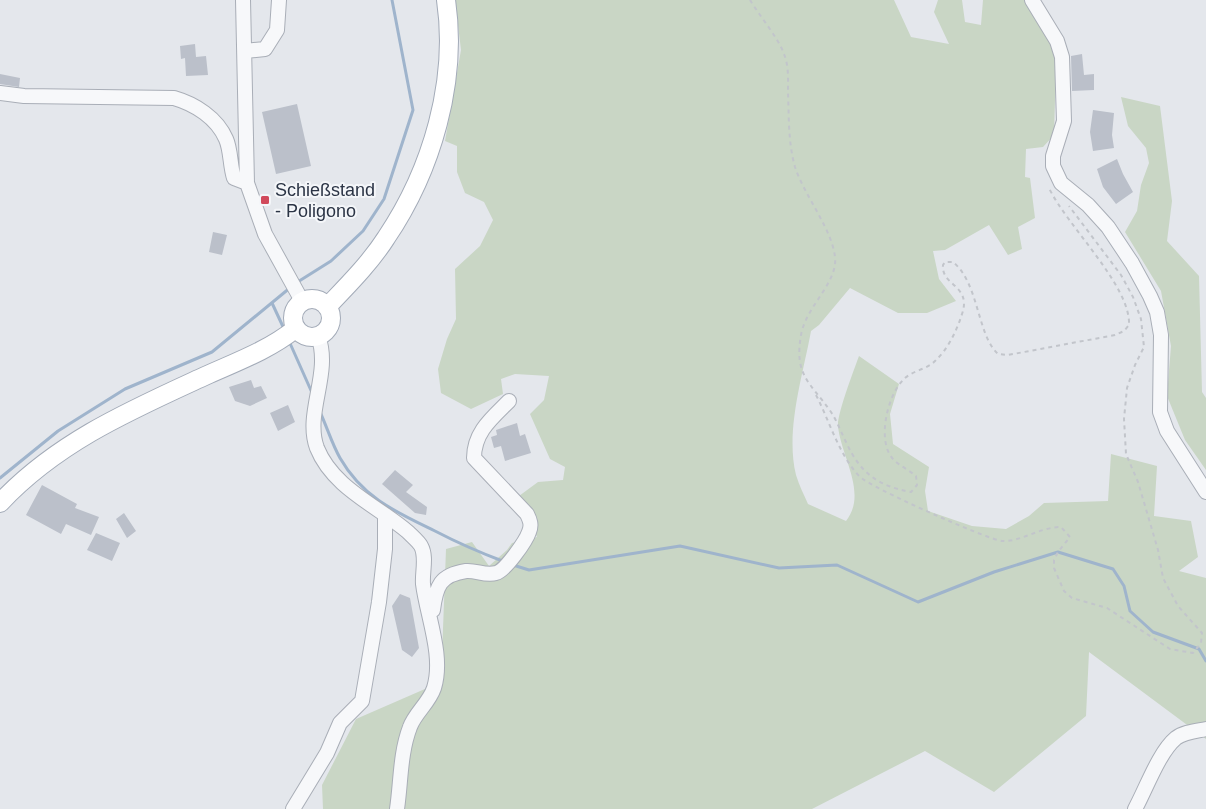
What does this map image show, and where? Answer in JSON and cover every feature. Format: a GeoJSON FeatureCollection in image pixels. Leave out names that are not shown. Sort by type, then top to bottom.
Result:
{"type":"FeatureCollection","features":[{"type":"Feature","properties":{"kind":"main road"},"geometry":{"type":"LineString","coordinates":[[327,307],[366,265],[386,238],[408,201],[424,167],[436,131],[450,49],[446,0]]}},
{"type":"Feature","properties":{"kind":"main road"},"geometry":{"type":"LineString","coordinates":[[0,503],[21,482],[57,453],[94,430],[263,350],[289,334],[318,336],[330,324],[331,318],[327,307],[318,300],[300,296],[294,310],[289,334]]}},
{"type":"Feature","properties":{"kind":"street"},"geometry":{"type":"LineString","coordinates":[[243,0],[246,183],[265,234],[300,296]]}},
{"type":"Feature","properties":{"kind":"street"},"geometry":{"type":"LineString","coordinates":[[245,51],[265,49],[277,30],[279,0]]}},
{"type":"Feature","properties":{"kind":"street"},"geometry":{"type":"LineString","coordinates":[[1032,0],[1058,41],[1062,57],[1064,121],[1053,156],[1053,166],[1061,183],[1088,205],[1108,227],[1132,263],[1150,296],[1157,312],[1161,335],[1160,412],[1167,431],[1206,492]]}},
{"type":"Feature","properties":{"kind":"street"},"geometry":{"type":"LineString","coordinates":[[0,92],[24,96],[174,98],[189,102],[203,111],[220,129],[226,140],[234,178],[246,183]]}},
{"type":"Feature","properties":{"kind":"street"},"geometry":{"type":"LineString","coordinates":[[318,336],[323,355],[314,430],[321,457],[335,476],[385,517],[408,532],[421,546],[424,556],[423,581],[427,612],[435,641],[436,678],[434,689],[415,715],[406,738],[397,809]]}},
{"type":"Feature","properties":{"kind":"street"},"geometry":{"type":"LineString","coordinates":[[427,612],[433,610],[435,589],[441,580],[466,571],[488,574],[499,573],[507,565],[529,533],[531,523],[527,514],[474,458],[474,447],[481,430],[509,401]]}},
{"type":"Feature","properties":{"kind":"street"},"geometry":{"type":"LineString","coordinates":[[293,809],[327,753],[340,724],[362,701],[379,602],[385,549],[385,517]]}},
{"type":"Feature","properties":{"kind":"street"},"geometry":{"type":"LineString","coordinates":[[1135,809],[1164,753],[1176,738],[1186,733],[1206,729]]}},
{"type":"Feature","properties":{"kind":"path"},"geometry":{"type":"LineString","coordinates":[[750,0],[784,53],[788,69],[791,151],[796,169],[831,242],[835,257],[834,271],[808,314],[800,337],[800,366],[802,374],[830,411],[860,467],[867,474],[891,488],[911,492],[918,485],[916,476],[894,461],[887,451],[885,425],[897,387],[909,375],[929,366],[938,358],[951,338],[962,314],[964,297],[961,290],[944,274],[943,265],[945,262],[953,262],[962,271],[989,339],[998,354],[1008,355],[1115,335],[1128,328],[1128,313],[1120,292],[1085,243],[1047,183]]}},
{"type":"Feature","properties":{"kind":"path"},"geometry":{"type":"LineString","coordinates":[[814,391],[829,428],[860,478],[919,508],[988,538],[1003,541],[1049,527],[1061,527],[1070,538],[1054,560],[1054,568],[1064,591],[1072,598],[1107,608],[1170,649],[1193,653],[1201,643],[1202,632],[1178,606],[1163,578],[1158,550],[1138,482],[1126,454],[1124,419],[1127,388],[1144,347],[1141,320],[1133,297],[1121,275],[1068,205]]}},
{"type":"Feature","properties":{"kind":"green space"},"geometry":{"type":"Polygon","coordinates":[[[455,0],[894,0],[911,37],[949,44],[934,12],[938,0],[962,0],[965,22],[981,25],[983,0],[1040,0],[1057,30],[1054,135],[1043,147],[1026,149],[1025,177],[1030,178],[1035,218],[1018,227],[1022,249],[1008,255],[989,225],[945,250],[933,251],[939,279],[956,301],[927,313],[898,313],[850,288],[819,325],[811,331],[796,403],[794,422],[793,458],[796,475],[808,504],[846,521],[852,510],[854,487],[840,438],[838,420],[859,356],[899,384],[890,414],[893,444],[929,467],[925,491],[928,511],[972,526],[1006,529],[1029,516],[1044,503],[1108,501],[1111,454],[1157,466],[1154,516],[1191,521],[1198,557],[1179,571],[1206,578],[1206,739],[1089,652],[1086,716],[994,792],[925,751],[812,809],[323,809],[322,785],[356,719],[441,682],[446,549],[472,542],[489,566],[512,543],[537,537],[519,496],[538,482],[563,480],[565,467],[550,459],[530,414],[544,400],[549,376],[515,374],[501,379],[503,394],[471,409],[441,393],[438,369],[447,339],[456,319],[455,269],[480,246],[493,220],[484,202],[465,193],[457,172],[457,146],[445,141],[461,50],[455,0]]]}},
{"type":"Feature","properties":{"kind":"green space"},"geometry":{"type":"Polygon","coordinates":[[[1121,97],[1160,106],[1172,201],[1167,241],[1199,276],[1202,392],[1206,398],[1206,470],[1185,440],[1167,396],[1171,346],[1161,291],[1125,232],[1137,211],[1141,185],[1149,163],[1146,148],[1128,126],[1121,97]]]}},
{"type":"Feature","properties":{"kind":"building"},"geometry":{"type":"Polygon","coordinates":[[[195,44],[196,57],[206,56],[208,75],[186,76],[185,58],[181,59],[180,46],[195,44]]]}},
{"type":"Feature","properties":{"kind":"building"},"geometry":{"type":"Polygon","coordinates":[[[1082,54],[1084,75],[1094,74],[1094,90],[1072,91],[1071,56],[1082,54]]]}},
{"type":"Feature","properties":{"kind":"building"},"geometry":{"type":"Polygon","coordinates":[[[0,74],[20,78],[19,87],[0,84],[0,74]]]}},
{"type":"Feature","properties":{"kind":"building"},"geometry":{"type":"Polygon","coordinates":[[[297,104],[311,166],[276,174],[262,112],[297,104]]]}},
{"type":"Feature","properties":{"kind":"building"},"geometry":{"type":"Polygon","coordinates":[[[1093,110],[1114,113],[1112,135],[1114,148],[1093,151],[1090,132],[1093,110]]]}},
{"type":"Feature","properties":{"kind":"building"},"geometry":{"type":"Polygon","coordinates":[[[1117,159],[1133,192],[1116,204],[1103,187],[1097,169],[1117,159]]]}},
{"type":"Feature","properties":{"kind":"building"},"geometry":{"type":"Polygon","coordinates":[[[213,232],[227,235],[222,255],[209,252],[213,232]]]}},
{"type":"Feature","properties":{"kind":"building"},"geometry":{"type":"Polygon","coordinates":[[[251,380],[254,388],[261,386],[267,398],[250,406],[235,401],[229,387],[251,380]]]}},
{"type":"Feature","properties":{"kind":"building"},"geometry":{"type":"Polygon","coordinates":[[[288,405],[295,422],[278,431],[270,413],[288,405]]]}},
{"type":"Feature","properties":{"kind":"building"},"geometry":{"type":"Polygon","coordinates":[[[517,423],[520,436],[525,434],[531,453],[505,461],[501,446],[494,448],[491,437],[497,435],[496,430],[517,423]]]}},
{"type":"Feature","properties":{"kind":"building"},"geometry":{"type":"Polygon","coordinates":[[[395,470],[413,485],[406,492],[427,507],[426,515],[415,513],[382,484],[395,470]]]}},
{"type":"Feature","properties":{"kind":"building"},"geometry":{"type":"Polygon","coordinates":[[[42,485],[77,504],[75,508],[99,517],[91,535],[66,524],[61,534],[26,515],[42,485]]]}},
{"type":"Feature","properties":{"kind":"building"},"geometry":{"type":"Polygon","coordinates":[[[124,513],[136,531],[127,538],[116,519],[124,513]]]}},
{"type":"Feature","properties":{"kind":"building"},"geometry":{"type":"Polygon","coordinates":[[[96,533],[120,543],[112,561],[87,550],[96,533]]]}},
{"type":"Feature","properties":{"kind":"building"},"geometry":{"type":"Polygon","coordinates":[[[400,594],[410,598],[419,648],[412,657],[402,650],[392,606],[400,594]]]}},
{"type":"Feature","properties":{"kind":"waterway"},"geometry":{"type":"LineString","coordinates":[[296,283],[331,261],[363,231],[384,199],[413,110],[392,0]]}},
{"type":"Feature","properties":{"kind":"waterway"},"geometry":{"type":"LineString","coordinates":[[0,478],[58,431],[125,389],[212,352],[291,287]]}},
{"type":"Feature","properties":{"kind":"waterway"},"geometry":{"type":"LineString","coordinates":[[272,303],[285,331]]}},
{"type":"Feature","properties":{"kind":"waterway"},"geometry":{"type":"LineString","coordinates":[[289,341],[313,395]]}},
{"type":"Feature","properties":{"kind":"waterway"},"geometry":{"type":"LineString","coordinates":[[320,412],[340,458],[349,472],[370,494],[407,517],[461,544],[505,562]]}},
{"type":"Feature","properties":{"kind":"waterway"},"geometry":{"type":"LineString","coordinates":[[513,565],[529,570],[680,546],[779,568],[837,565],[918,602],[994,572],[1058,552],[1113,569],[1124,586],[1130,611],[1153,632],[1199,649],[1206,661]]}},
{"type":"Feature","properties":{"kind":"place","name":"Schießstand - Poligono"},"geometry":{"type":"Point","coordinates":[265,200]}}]}
